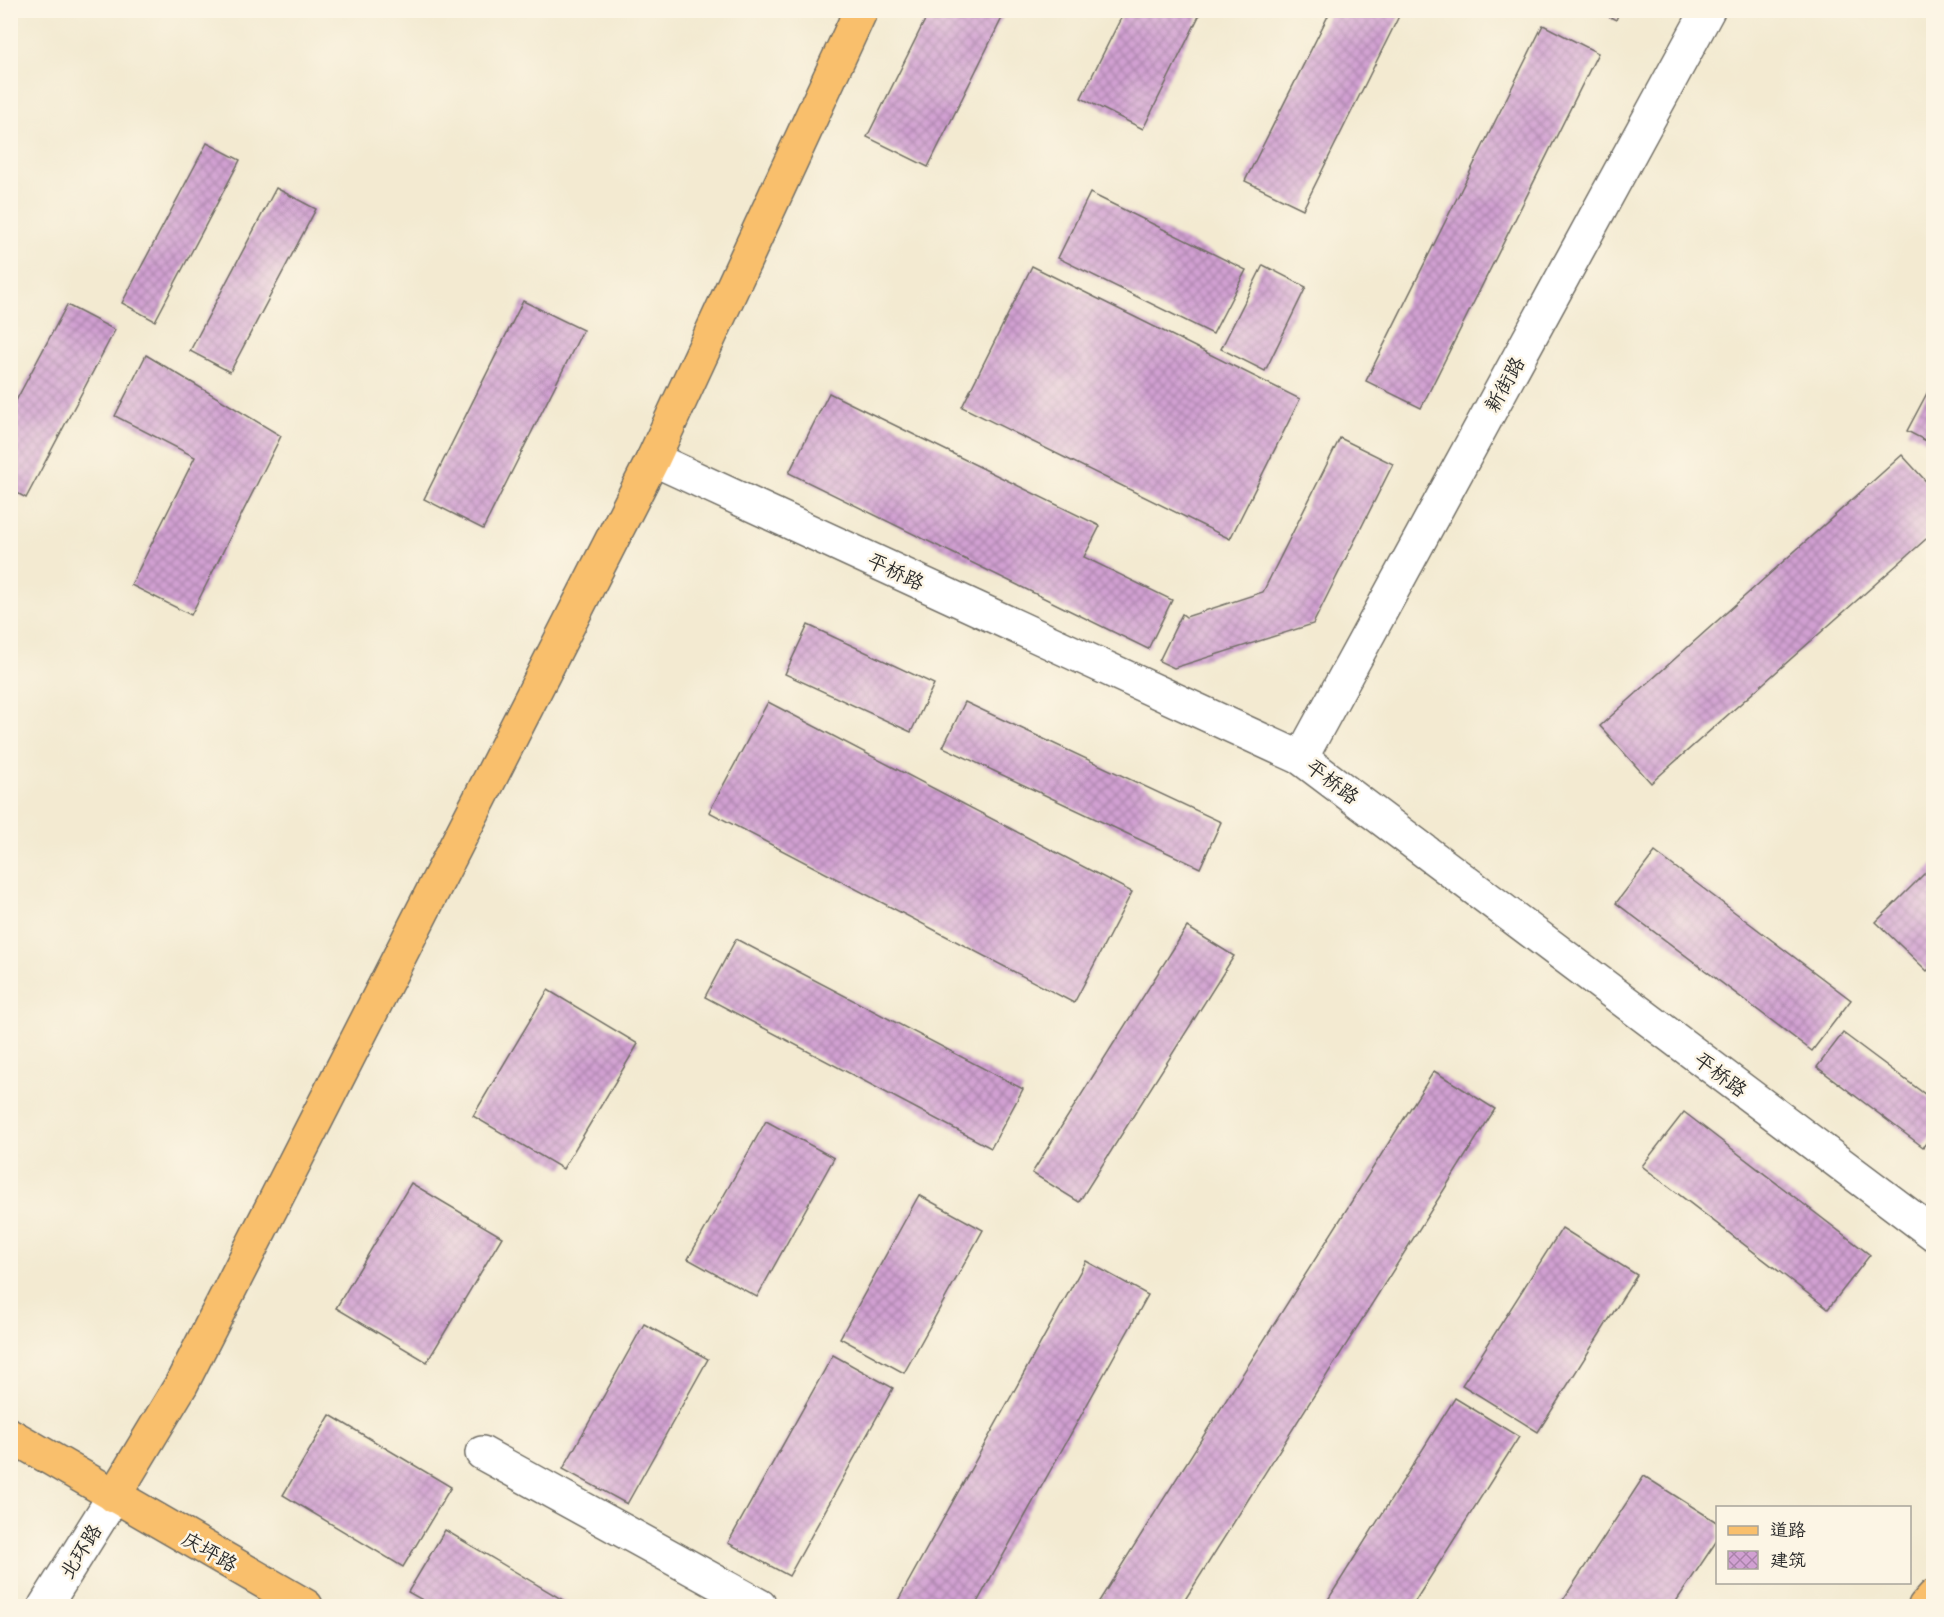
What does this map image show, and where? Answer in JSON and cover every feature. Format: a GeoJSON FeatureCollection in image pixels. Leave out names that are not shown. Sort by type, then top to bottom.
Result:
{"type":"FeatureCollection","features":[{"type":"Feature","properties":{"kind":"main road"},"geometry":{"type":"LineString","coordinates":[[114,1496],[182,1385],[653,459],[861,10]]}},
{"type":"Feature","properties":{"kind":"main road","name":"庆坪路"},"geometry":{"type":"LineString","coordinates":[[10,1435],[306,1606]]}},
{"type":"Feature","properties":{"kind":"main road"},"geometry":{"type":"LineString","coordinates":[[1925,1606],[1934,1596]]}},
{"type":"Feature","properties":{"kind":"street","name":"新街路"},"geometry":{"type":"LineString","coordinates":[[1301,758],[1708,10]]}},
{"type":"Feature","properties":{"kind":"street","name":"平桥路"},"geometry":{"type":"LineString","coordinates":[[653,459],[1301,758],[1934,1234]]}},
{"type":"Feature","properties":{"kind":"street"},"geometry":{"type":"LineString","coordinates":[[482,1453],[760,1606]]}},
{"type":"Feature","properties":{"kind":"street","name":"北环路"},"geometry":{"type":"LineString","coordinates":[[45,1606],[114,1496]]}},
{"type":"Feature","properties":{"kind":"building"},"geometry":{"type":"Polygon","coordinates":[[[930,10],[1006,10],[928,167],[867,137],[930,10]]]}},
{"type":"Feature","properties":{"kind":"building"},"geometry":{"type":"Polygon","coordinates":[[[1125,10],[1202,10],[1143,129],[1081,98],[1125,10]]]}},
{"type":"Feature","properties":{"kind":"building"},"geometry":{"type":"Polygon","coordinates":[[[1331,10],[1402,10],[1303,209],[1245,181],[1331,10]]]}},
{"type":"Feature","properties":{"kind":"building"},"geometry":{"type":"Polygon","coordinates":[[[1596,10],[1620,10],[1616,20],[1596,10]]]}},
{"type":"Feature","properties":{"kind":"building"},"geometry":{"type":"Polygon","coordinates":[[[1543,25],[1598,53],[1421,408],[1366,381],[1543,25]]]}},
{"type":"Feature","properties":{"kind":"building"},"geometry":{"type":"Polygon","coordinates":[[[207,143],[240,160],[155,321],[122,303],[207,143]]]}},
{"type":"Feature","properties":{"kind":"building"},"geometry":{"type":"Polygon","coordinates":[[[276,188],[316,209],[230,372],[190,351],[276,188]]]}},
{"type":"Feature","properties":{"kind":"building"},"geometry":{"type":"Polygon","coordinates":[[[1090,193],[1246,270],[1213,334],[1058,258],[1090,193]]]}},
{"type":"Feature","properties":{"kind":"building"},"geometry":{"type":"Polygon","coordinates":[[[1263,265],[1306,287],[1265,371],[1221,349],[1263,265]]]}},
{"type":"Feature","properties":{"kind":"building"},"geometry":{"type":"Polygon","coordinates":[[[1032,266],[1300,399],[1230,539],[962,407],[1032,266]]]}},
{"type":"Feature","properties":{"kind":"building"},"geometry":{"type":"Polygon","coordinates":[[[523,301],[583,330],[483,529],[424,499],[523,301]]]}},
{"type":"Feature","properties":{"kind":"building"},"geometry":{"type":"Polygon","coordinates":[[[67,305],[115,330],[26,498],[10,489],[10,412],[67,305]]]}},
{"type":"Feature","properties":{"kind":"building"},"geometry":{"type":"Polygon","coordinates":[[[146,355],[281,436],[191,615],[131,585],[195,457],[115,416],[146,355]]]}},
{"type":"Feature","properties":{"kind":"building"},"geometry":{"type":"Polygon","coordinates":[[[1934,380],[1934,445],[1907,431],[1934,380]]]}},
{"type":"Feature","properties":{"kind":"building"},"geometry":{"type":"Polygon","coordinates":[[[829,393],[1100,526],[1084,557],[1172,600],[1148,649],[789,473],[829,393]]]}},
{"type":"Feature","properties":{"kind":"building"},"geometry":{"type":"Polygon","coordinates":[[[1340,438],[1393,464],[1313,624],[1174,668],[1159,661],[1182,614],[1186,617],[1263,592],[1340,438]]]}},
{"type":"Feature","properties":{"kind":"building"},"geometry":{"type":"Polygon","coordinates":[[[1902,455],[1934,490],[1934,532],[1651,783],[1600,726],[1902,455]]]}},
{"type":"Feature","properties":{"kind":"building"},"geometry":{"type":"Polygon","coordinates":[[[808,625],[934,684],[911,732],[785,674],[808,625]]]}},
{"type":"Feature","properties":{"kind":"building"},"geometry":{"type":"Polygon","coordinates":[[[768,702],[1132,892],[1074,1003],[709,812],[768,702]]]}},
{"type":"Feature","properties":{"kind":"building"},"geometry":{"type":"Polygon","coordinates":[[[965,702],[1221,822],[1200,868],[943,747],[965,702]]]}},
{"type":"Feature","properties":{"kind":"building"},"geometry":{"type":"Polygon","coordinates":[[[1655,852],[1851,1000],[1812,1051],[1616,903],[1655,852]]]}},
{"type":"Feature","properties":{"kind":"building"},"geometry":{"type":"Polygon","coordinates":[[[1934,864],[1934,964],[1927,971],[1876,922],[1934,864]]]}},
{"type":"Feature","properties":{"kind":"building"},"geometry":{"type":"Polygon","coordinates":[[[1187,927],[1234,956],[1079,1202],[1032,1173],[1187,927]]]}},
{"type":"Feature","properties":{"kind":"building"},"geometry":{"type":"Polygon","coordinates":[[[736,939],[1023,1089],[991,1148],[705,997],[736,939]]]}},
{"type":"Feature","properties":{"kind":"building"},"geometry":{"type":"Polygon","coordinates":[[[548,990],[638,1044],[563,1169],[473,1116],[548,990]]]}},
{"type":"Feature","properties":{"kind":"building"},"geometry":{"type":"Polygon","coordinates":[[[1843,1033],[1934,1101],[1934,1133],[1923,1147],[1817,1067],[1843,1033]]]}},
{"type":"Feature","properties":{"kind":"building"},"geometry":{"type":"Polygon","coordinates":[[[1434,1071],[1495,1109],[1181,1606],[1096,1606],[1434,1071]]]}},
{"type":"Feature","properties":{"kind":"building"},"geometry":{"type":"Polygon","coordinates":[[[1684,1112],[1870,1255],[1828,1309],[1642,1166],[1684,1112]]]}},
{"type":"Feature","properties":{"kind":"building"},"geometry":{"type":"Polygon","coordinates":[[[766,1121],[834,1158],[757,1297],[688,1259],[766,1121]]]}},
{"type":"Feature","properties":{"kind":"building"},"geometry":{"type":"Polygon","coordinates":[[[411,1183],[502,1237],[427,1362],[336,1308],[411,1183]]]}},
{"type":"Feature","properties":{"kind":"building"},"geometry":{"type":"Polygon","coordinates":[[[919,1195],[983,1230],[904,1373],[840,1338],[919,1195]]]}},
{"type":"Feature","properties":{"kind":"building"},"geometry":{"type":"Polygon","coordinates":[[[1562,1228],[1637,1275],[1538,1432],[1462,1385],[1562,1228]]]}},
{"type":"Feature","properties":{"kind":"building"},"geometry":{"type":"Polygon","coordinates":[[[1086,1261],[1148,1295],[975,1606],[895,1606],[1086,1261]]]}},
{"type":"Feature","properties":{"kind":"building"},"geometry":{"type":"Polygon","coordinates":[[[644,1324],[708,1359],[627,1504],[563,1469],[644,1324]]]}},
{"type":"Feature","properties":{"kind":"building"},"geometry":{"type":"Polygon","coordinates":[[[833,1355],[893,1388],[789,1576],[728,1543],[833,1355]]]}},
{"type":"Feature","properties":{"kind":"building"},"geometry":{"type":"Polygon","coordinates":[[[1455,1398],[1519,1437],[1412,1606],[1324,1606],[1455,1398]]]}},
{"type":"Feature","properties":{"kind":"building"},"geometry":{"type":"Polygon","coordinates":[[[330,1415],[451,1487],[403,1567],[283,1495],[330,1415]]]}},
{"type":"Feature","properties":{"kind":"building"},"geometry":{"type":"Polygon","coordinates":[[[1644,1476],[1716,1522],[1716,1542],[1673,1606],[1559,1606],[1644,1476]]]}},
{"type":"Feature","properties":{"kind":"building"},"geometry":{"type":"Polygon","coordinates":[[[445,1530],[573,1606],[433,1606],[408,1592],[445,1530]]]}}]}
